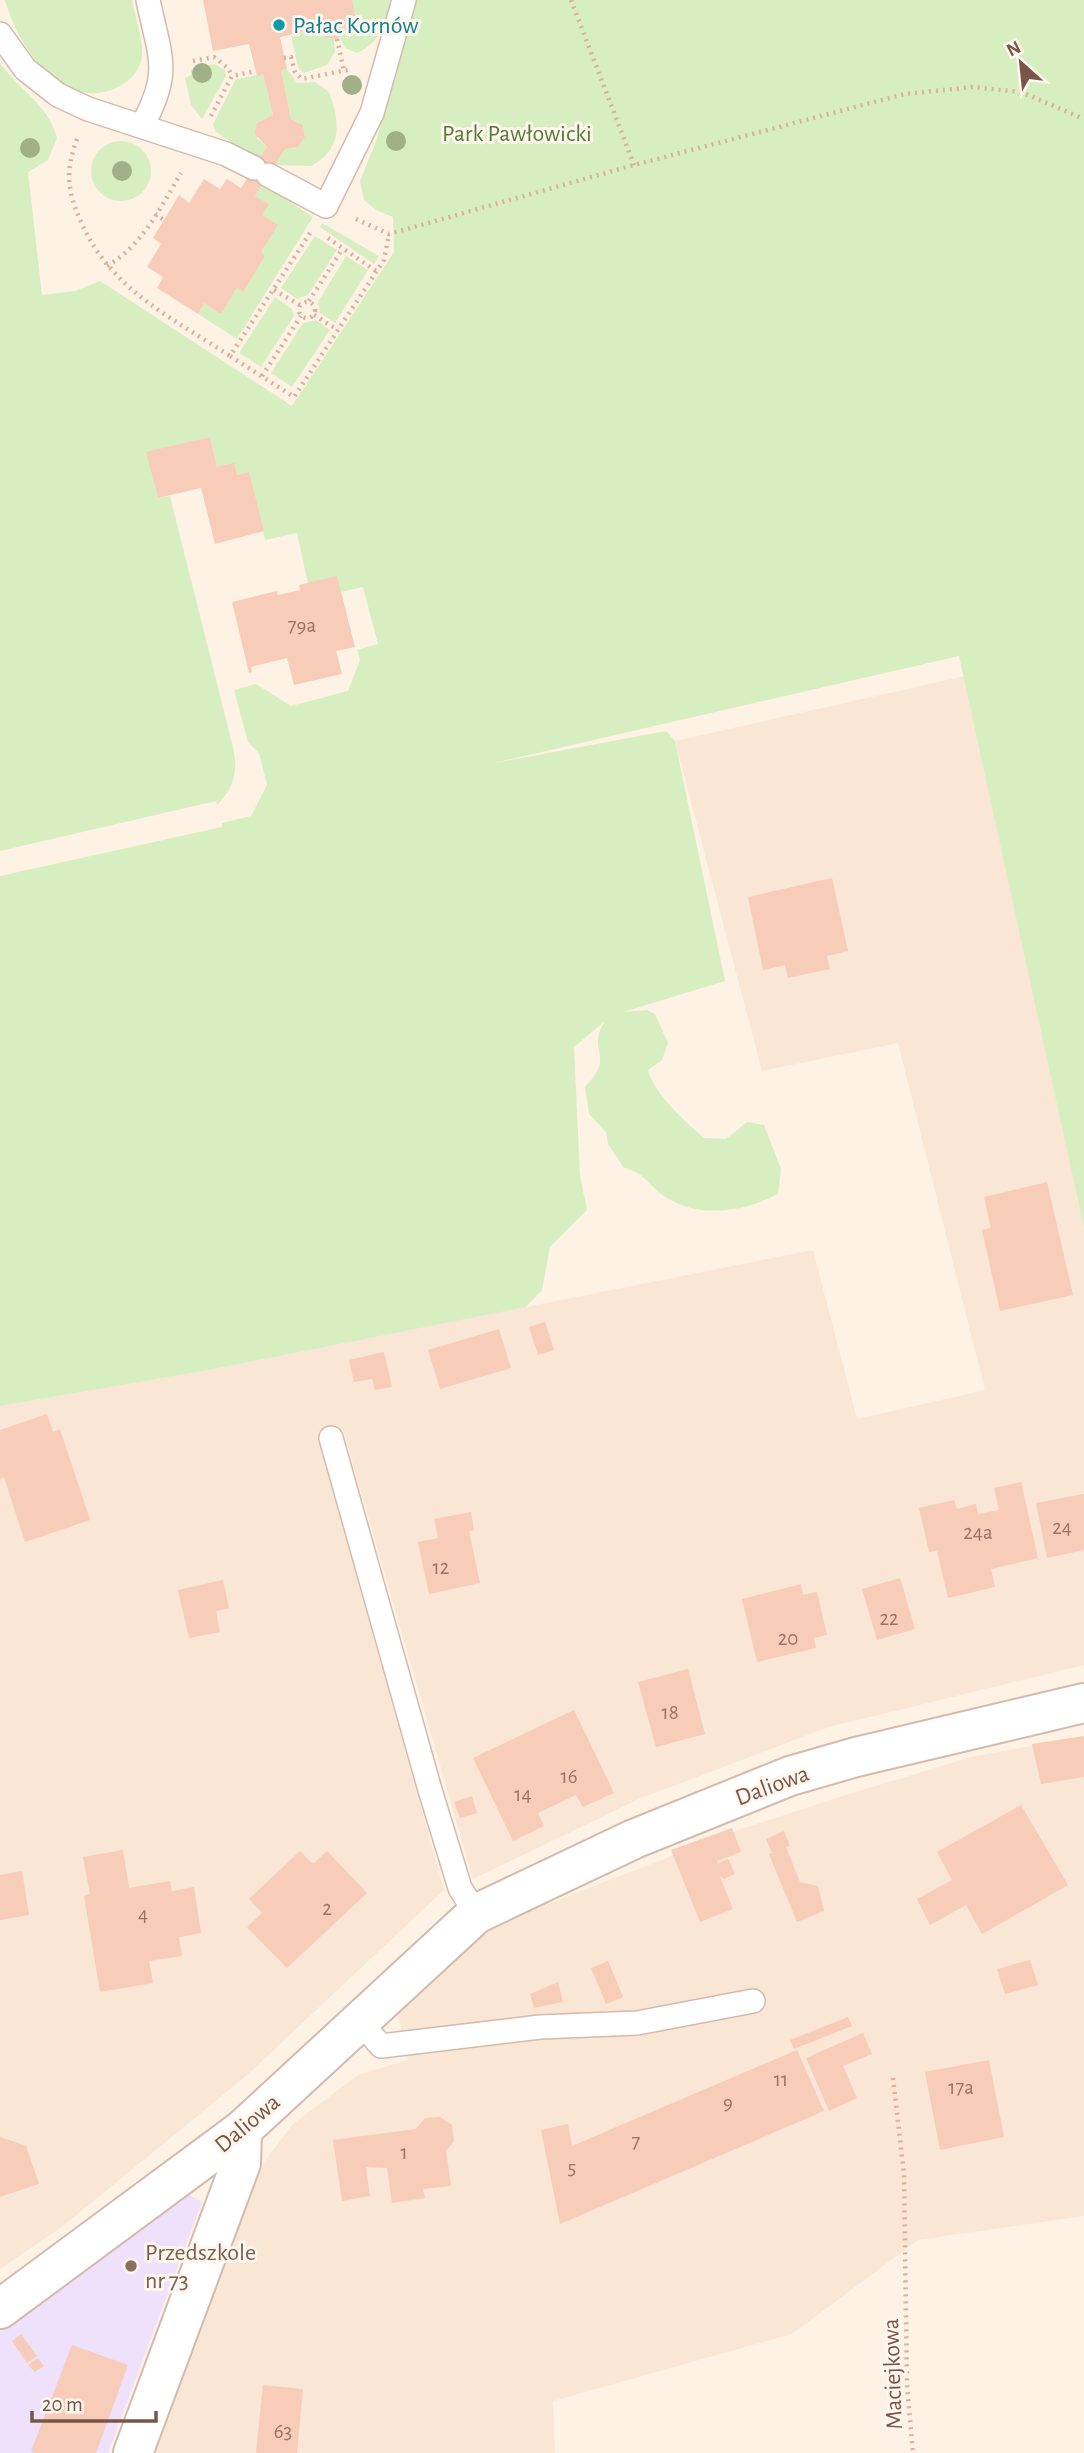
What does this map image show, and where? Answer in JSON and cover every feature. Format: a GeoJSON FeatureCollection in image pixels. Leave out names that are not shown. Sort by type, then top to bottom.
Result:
{"type":"FeatureCollection","features":[{"type":"Feature","properties":{"kind":"street","name":"Daliowa"},"geometry":{"type":"LineString","coordinates":[[0,2309],[242,2130],[476,1914],[634,1839],[790,1776],[896,1747],[1084,1703]]}},
{"type":"Feature","properties":{"kind":"street"},"geometry":{"type":"LineString","coordinates":[[133,2453],[241,2163],[242,2130]]}},
{"type":"Feature","properties":{"kind":"lane"},"geometry":{"type":"LineString","coordinates":[[142,127],[162,84],[162,67],[148,0]]}},
{"type":"Feature","properties":{"kind":"lane"},"geometry":{"type":"LineString","coordinates":[[0,34],[25,69],[43,86],[88,109],[226,154],[326,206],[372,113],[404,0]]}},
{"type":"Feature","properties":{"kind":"lane"},"geometry":{"type":"LineString","coordinates":[[331,1438],[430,1790],[460,1888],[476,1914]]}},
{"type":"Feature","properties":{"kind":"lane"},"geometry":{"type":"LineString","coordinates":[[360,2022],[381,2046],[540,2027],[637,2023],[752,2001]]}},
{"type":"Feature","properties":{"kind":"path"},"geometry":{"type":"LineString","coordinates":[[571,0],[634,165]]}},
{"type":"Feature","properties":{"kind":"path"},"geometry":{"type":"LineString","coordinates":[[337,39],[344,71]]}},
{"type":"Feature","properties":{"kind":"path"},"geometry":{"type":"LineString","coordinates":[[162,67],[214,57],[228,68],[232,76]]}},
{"type":"Feature","properties":{"kind":"path"},"geometry":{"type":"LineString","coordinates":[[284,58],[291,57],[296,74],[302,79],[315,78]]}},
{"type":"Feature","properties":{"kind":"path"},"geometry":{"type":"LineString","coordinates":[[230,356],[326,206],[390,234],[634,165],[905,94],[973,88],[1021,92],[1084,119]]}},
{"type":"Feature","properties":{"kind":"path"},"geometry":{"type":"LineString","coordinates":[[88,109],[68,164],[68,178],[74,205],[101,257],[134,294],[294,397],[384,260],[390,234]]}},
{"type":"Feature","properties":{"kind":"path"},"geometry":{"type":"LineString","coordinates":[[155,214],[164,220]]}},
{"type":"Feature","properties":{"kind":"path"},"geometry":{"type":"LineString","coordinates":[[313,227],[376,271]]}},
{"type":"Feature","properties":{"kind":"path"},"geometry":{"type":"LineString","coordinates":[[274,290],[300,305],[309,302],[343,248]]}},
{"type":"Feature","properties":{"kind":"path"},"geometry":{"type":"LineString","coordinates":[[309,302],[315,307],[314,315]]}},
{"type":"Feature","properties":{"kind":"path"},"geometry":{"type":"LineString","coordinates":[[261,376],[301,316],[300,305]]}},
{"type":"Feature","properties":{"kind":"path"},"geometry":{"type":"LineString","coordinates":[[314,315],[338,330]]}},
{"type":"Feature","properties":{"kind":"path"},"geometry":{"type":"LineString","coordinates":[[301,316],[307,318],[314,315]]}},
{"type":"Feature","properties":{"kind":"path","name":"Maciejkowa"},"geometry":{"type":"LineString","coordinates":[[893,2078],[904,2174],[907,2386],[914,2453]]}},
{"type":"Feature","properties":{"kind":"shaded area"},"geometry":{"type":"Polygon","coordinates":[[[965,676],[1084,1228],[1084,1665],[829,1727],[641,1798],[473,1879],[343,1430],[317,1436],[444,1890],[246,2076],[63,2226],[0,2269],[0,1406],[203,1371],[813,1250],[857,1419],[985,1390],[898,1043],[762,1071],[675,741],[965,676]]]}},
{"type":"Feature","properties":{"kind":"shaded area"},"geometry":{"type":"Polygon","coordinates":[[[1084,1736],[1084,2216],[918,2240],[792,2334],[553,2401],[555,2453],[150,2453],[264,2162],[293,2124],[358,2075],[408,2060],[398,2014],[491,1926],[741,1829],[846,1795],[971,1757],[1084,1736]]]}},
{"type":"Feature","properties":{"kind":"shaded area","name":"Przedszkole nr 73"},"geometry":{"type":"Polygon","coordinates":[[[184,2192],[202,2202],[108,2453],[0,2453],[0,2331],[184,2192]]]}},
{"type":"Feature","properties":{"kind":"green space"},"geometry":{"type":"Polygon","coordinates":[[[5,0],[132,0],[142,47],[138,69],[122,85],[98,93],[79,91],[62,84],[32,55],[20,37],[5,0]]]}},
{"type":"Feature","properties":{"kind":"green space"},"geometry":{"type":"Polygon","coordinates":[[[352,0],[390,0],[381,31],[371,44],[357,53],[345,48],[340,38],[348,30],[352,0]]]}},
{"type":"Feature","properties":{"kind":"green space","name":"Park Pawłowicki"},"geometry":{"type":"Polygon","coordinates":[[[415,0],[1084,0],[1084,1228],[959,656],[494,763],[666,731],[675,741],[725,981],[623,1012],[647,1010],[655,1014],[668,1043],[662,1060],[648,1070],[651,1079],[672,1107],[704,1138],[726,1139],[747,1122],[764,1125],[781,1169],[778,1194],[738,1208],[694,1209],[667,1198],[642,1176],[624,1168],[608,1144],[606,1132],[589,1114],[585,1087],[599,1067],[598,1040],[605,1021],[574,1047],[580,1176],[587,1210],[550,1247],[542,1290],[526,1307],[203,1371],[0,1406],[0,876],[222,827],[222,823],[251,816],[267,785],[259,753],[248,742],[234,690],[256,684],[291,706],[348,691],[360,660],[357,650],[378,644],[363,587],[341,592],[337,576],[308,584],[297,533],[265,540],[249,472],[237,475],[217,467],[210,437],[147,453],[158,498],[170,496],[233,747],[234,778],[228,792],[217,805],[216,801],[0,851],[0,63],[47,116],[57,138],[48,160],[28,172],[42,295],[75,291],[100,281],[292,406],[394,252],[393,217],[376,210],[364,200],[360,181],[376,141],[415,0]]]}},
{"type":"Feature","properties":{"kind":"green space"},"geometry":{"type":"Polygon","coordinates":[[[318,29],[326,38],[334,39],[335,52],[327,65],[304,73],[298,68],[291,35],[318,29]]]}},
{"type":"Feature","properties":{"kind":"green space"},"geometry":{"type":"Polygon","coordinates":[[[214,64],[225,70],[226,76],[202,119],[191,105],[185,78],[191,75],[191,70],[214,64]]]}},
{"type":"Feature","properties":{"kind":"green space"},"geometry":{"type":"Polygon","coordinates":[[[287,69],[297,83],[315,82],[329,92],[333,103],[337,124],[334,143],[329,152],[311,166],[275,165],[285,149],[298,147],[305,137],[303,125],[291,119],[281,70],[287,69]]]}},
{"type":"Feature","properties":{"kind":"green space"},"geometry":{"type":"Polygon","coordinates":[[[263,74],[273,115],[257,123],[257,138],[267,147],[258,161],[215,131],[213,124],[236,79],[263,74]]]}},
{"type":"Feature","properties":{"kind":"green space"},"geometry":{"type":"Polygon","coordinates":[[[121,141],[138,146],[146,154],[151,171],[146,188],[138,196],[121,201],[104,196],[96,188],[91,171],[96,154],[104,146],[121,141]]]}},
{"type":"Feature","properties":{"kind":"green space"},"geometry":{"type":"Polygon","coordinates":[[[263,183],[313,217],[237,339],[198,314],[204,303],[221,314],[237,288],[243,291],[265,256],[261,252],[262,215],[268,204],[255,196],[263,183]]]}},
{"type":"Feature","properties":{"kind":"green space"},"geometry":{"type":"Polygon","coordinates":[[[322,223],[379,256],[374,264],[320,227],[322,223]]]}},
{"type":"Feature","properties":{"kind":"green space"},"geometry":{"type":"Polygon","coordinates":[[[315,236],[337,250],[308,295],[297,299],[281,288],[315,236]]]}},
{"type":"Feature","properties":{"kind":"green space"},"geometry":{"type":"Polygon","coordinates":[[[346,256],[368,270],[335,323],[320,313],[318,302],[346,256]]]}},
{"type":"Feature","properties":{"kind":"green space"},"geometry":{"type":"Polygon","coordinates":[[[275,297],[292,309],[294,316],[261,367],[239,353],[275,297]]]}},
{"type":"Feature","properties":{"kind":"green space"},"geometry":{"type":"Polygon","coordinates":[[[316,320],[330,330],[292,387],[271,373],[303,323],[316,320]]]}},
{"type":"Feature","properties":{"kind":"building"},"geometry":{"type":"Polygon","coordinates":[[[203,0],[352,0],[355,16],[349,18],[348,31],[337,39],[326,38],[318,29],[280,37],[287,69],[281,70],[291,119],[303,125],[305,137],[298,147],[285,149],[255,196],[269,204],[262,215],[278,225],[261,252],[265,256],[243,292],[237,288],[221,314],[204,303],[198,314],[157,288],[163,277],[147,267],[161,244],[153,238],[179,195],[189,203],[204,179],[220,189],[227,179],[241,188],[267,147],[255,134],[257,123],[273,115],[263,74],[257,76],[249,44],[213,51],[203,0]]]}},
{"type":"Feature","properties":{"kind":"building"},"geometry":{"type":"Polygon","coordinates":[[[210,437],[217,467],[234,463],[237,475],[249,472],[264,531],[215,544],[201,488],[158,498],[146,452],[210,437]]]}},
{"type":"Feature","properties":{"kind":"building"},"geometry":{"type":"Polygon","coordinates":[[[337,576],[355,647],[336,651],[342,674],[294,685],[287,658],[251,667],[252,672],[249,673],[232,602],[277,591],[278,595],[300,590],[299,585],[337,576]]]}},
{"type":"Feature","properties":{"kind":"building"},"geometry":{"type":"Polygon","coordinates":[[[832,878],[848,951],[827,956],[830,969],[788,978],[785,965],[763,970],[748,897],[832,878]]]}},
{"type":"Feature","properties":{"kind":"building"},"geometry":{"type":"Polygon","coordinates":[[[1047,1182],[1073,1295],[1000,1311],[982,1230],[991,1228],[984,1197],[1047,1182]]]}},
{"type":"Feature","properties":{"kind":"building"},"geometry":{"type":"Polygon","coordinates":[[[545,1322],[554,1350],[538,1355],[529,1327],[545,1322]]]}},
{"type":"Feature","properties":{"kind":"building"},"geometry":{"type":"Polygon","coordinates":[[[499,1329],[511,1368],[440,1389],[428,1350],[499,1329]]]}},
{"type":"Feature","properties":{"kind":"building"},"geometry":{"type":"Polygon","coordinates":[[[384,1352],[392,1387],[375,1390],[372,1379],[354,1382],[349,1360],[384,1352]]]}},
{"type":"Feature","properties":{"kind":"building"},"geometry":{"type":"Polygon","coordinates":[[[47,1414],[53,1432],[60,1429],[90,1520],[25,1542],[4,1477],[0,1479],[0,1430],[47,1414]]]}},
{"type":"Feature","properties":{"kind":"building"},"geometry":{"type":"Polygon","coordinates":[[[1021,1482],[1038,1558],[991,1569],[995,1587],[948,1598],[937,1551],[929,1552],[919,1508],[954,1500],[957,1509],[976,1504],[978,1514],[999,1510],[994,1488],[1021,1482]]]}},
{"type":"Feature","properties":{"kind":"building"},"geometry":{"type":"Polygon","coordinates":[[[1084,1494],[1084,1550],[1047,1558],[1036,1503],[1084,1494]]]}},
{"type":"Feature","properties":{"kind":"building"},"geometry":{"type":"Polygon","coordinates":[[[471,1512],[474,1530],[469,1531],[480,1583],[429,1594],[418,1542],[438,1538],[434,1519],[471,1512]]]}},
{"type":"Feature","properties":{"kind":"building"},"geometry":{"type":"Polygon","coordinates":[[[900,1578],[915,1629],[877,1640],[862,1589],[900,1578]]]}},
{"type":"Feature","properties":{"kind":"building"},"geometry":{"type":"Polygon","coordinates":[[[223,1580],[229,1608],[216,1611],[220,1632],[189,1638],[178,1590],[223,1580]]]}},
{"type":"Feature","properties":{"kind":"building"},"geometry":{"type":"Polygon","coordinates":[[[801,1584],[803,1595],[817,1592],[827,1635],[814,1638],[816,1648],[757,1662],[742,1599],[801,1584]]]}},
{"type":"Feature","properties":{"kind":"building"},"geometry":{"type":"Polygon","coordinates":[[[688,1669],[705,1734],[656,1747],[638,1682],[688,1669]]]}},
{"type":"Feature","properties":{"kind":"building"},"geometry":{"type":"Polygon","coordinates":[[[574,1710],[614,1793],[583,1807],[576,1795],[538,1813],[544,1826],[513,1841],[473,1758],[574,1710]]]}},
{"type":"Feature","properties":{"kind":"building"},"geometry":{"type":"Polygon","coordinates":[[[1084,1736],[1084,1777],[1041,1784],[1032,1744],[1084,1736]]]}},
{"type":"Feature","properties":{"kind":"building"},"geometry":{"type":"Polygon","coordinates":[[[472,1796],[477,1813],[460,1818],[454,1802],[472,1796]]]}},
{"type":"Feature","properties":{"kind":"building"},"geometry":{"type":"Polygon","coordinates":[[[1021,1805],[1068,1885],[982,1934],[966,1905],[930,1925],[917,1899],[952,1880],[937,1852],[1021,1805]]]}},
{"type":"Feature","properties":{"kind":"building"},"geometry":{"type":"Polygon","coordinates":[[[732,1828],[741,1852],[717,1861],[718,1864],[728,1859],[735,1874],[724,1879],[720,1877],[733,1909],[700,1922],[671,1850],[732,1828]]]}},
{"type":"Feature","properties":{"kind":"building"},"geometry":{"type":"Polygon","coordinates":[[[784,1831],[790,1846],[786,1847],[800,1882],[818,1886],[824,1911],[797,1922],[769,1854],[772,1853],[766,1839],[784,1831]]]}},
{"type":"Feature","properties":{"kind":"building"},"geometry":{"type":"Polygon","coordinates":[[[123,1850],[129,1888],[170,1881],[172,1891],[194,1887],[201,1933],[179,1937],[182,1956],[149,1961],[153,1983],[100,1992],[84,1896],[90,1894],[83,1857],[123,1850]]]}},
{"type":"Feature","properties":{"kind":"building"},"geometry":{"type":"Polygon","coordinates":[[[300,1851],[313,1864],[327,1851],[367,1893],[287,1968],[247,1927],[262,1913],[249,1899],[300,1851]]]}},
{"type":"Feature","properties":{"kind":"building"},"geometry":{"type":"Polygon","coordinates":[[[22,1871],[29,1915],[0,1920],[0,1875],[22,1871]]]}},
{"type":"Feature","properties":{"kind":"building"},"geometry":{"type":"Polygon","coordinates":[[[1030,1960],[1038,1985],[1005,1994],[997,1969],[1030,1960]]]}},
{"type":"Feature","properties":{"kind":"building"},"geometry":{"type":"Polygon","coordinates":[[[608,1961],[623,1997],[606,2004],[591,1968],[608,1961]]]}},
{"type":"Feature","properties":{"kind":"building"},"geometry":{"type":"Polygon","coordinates":[[[558,1982],[563,2002],[534,2008],[530,1994],[558,1982]]]}},
{"type":"Feature","properties":{"kind":"building"},"geometry":{"type":"Polygon","coordinates":[[[848,2017],[852,2026],[794,2049],[790,2040],[848,2017]]]}},
{"type":"Feature","properties":{"kind":"building"},"geometry":{"type":"Polygon","coordinates":[[[863,2033],[872,2054],[843,2066],[857,2098],[829,2111],[806,2058],[863,2033]]]}},
{"type":"Feature","properties":{"kind":"building"},"geometry":{"type":"Polygon","coordinates":[[[797,2050],[824,2111],[560,2224],[541,2130],[568,2124],[572,2146],[797,2050]]]}},
{"type":"Feature","properties":{"kind":"building"},"geometry":{"type":"Polygon","coordinates":[[[989,2060],[1004,2137],[940,2150],[925,2072],[989,2060]]]}},
{"type":"Feature","properties":{"kind":"building"},"geometry":{"type":"Polygon","coordinates":[[[440,2117],[452,2125],[454,2141],[446,2151],[451,2186],[423,2189],[425,2198],[392,2203],[387,2168],[366,2167],[370,2196],[342,2201],[333,2140],[416,2129],[425,2118],[440,2117]]]}},
{"type":"Feature","properties":{"kind":"building"},"geometry":{"type":"Polygon","coordinates":[[[0,2137],[26,2146],[39,2184],[0,2197],[0,2137]]]}},
{"type":"Feature","properties":{"kind":"building"},"geometry":{"type":"Polygon","coordinates":[[[21,2334],[37,2356],[27,2363],[12,2341],[21,2334]]]}},
{"type":"Feature","properties":{"kind":"building"},"geometry":{"type":"Polygon","coordinates":[[[72,2345],[128,2365],[96,2453],[35,2453],[31,2451],[72,2345]]]}},
{"type":"Feature","properties":{"kind":"building"},"geometry":{"type":"Polygon","coordinates":[[[38,2358],[44,2366],[35,2372],[28,2365],[38,2358]]]}},
{"type":"Feature","properties":{"kind":"building"},"geometry":{"type":"Polygon","coordinates":[[[263,2385],[303,2389],[297,2453],[256,2453],[263,2385]]]}},
{"type":"Feature","properties":{"kind":"place","name":"Pałac Kornów"},"geometry":{"type":"Point","coordinates":[279,25]}},
{"type":"Feature","properties":{"kind":"place","name":"Przedszkole nr 73"},"geometry":{"type":"Point","coordinates":[131,2266]}}]}
